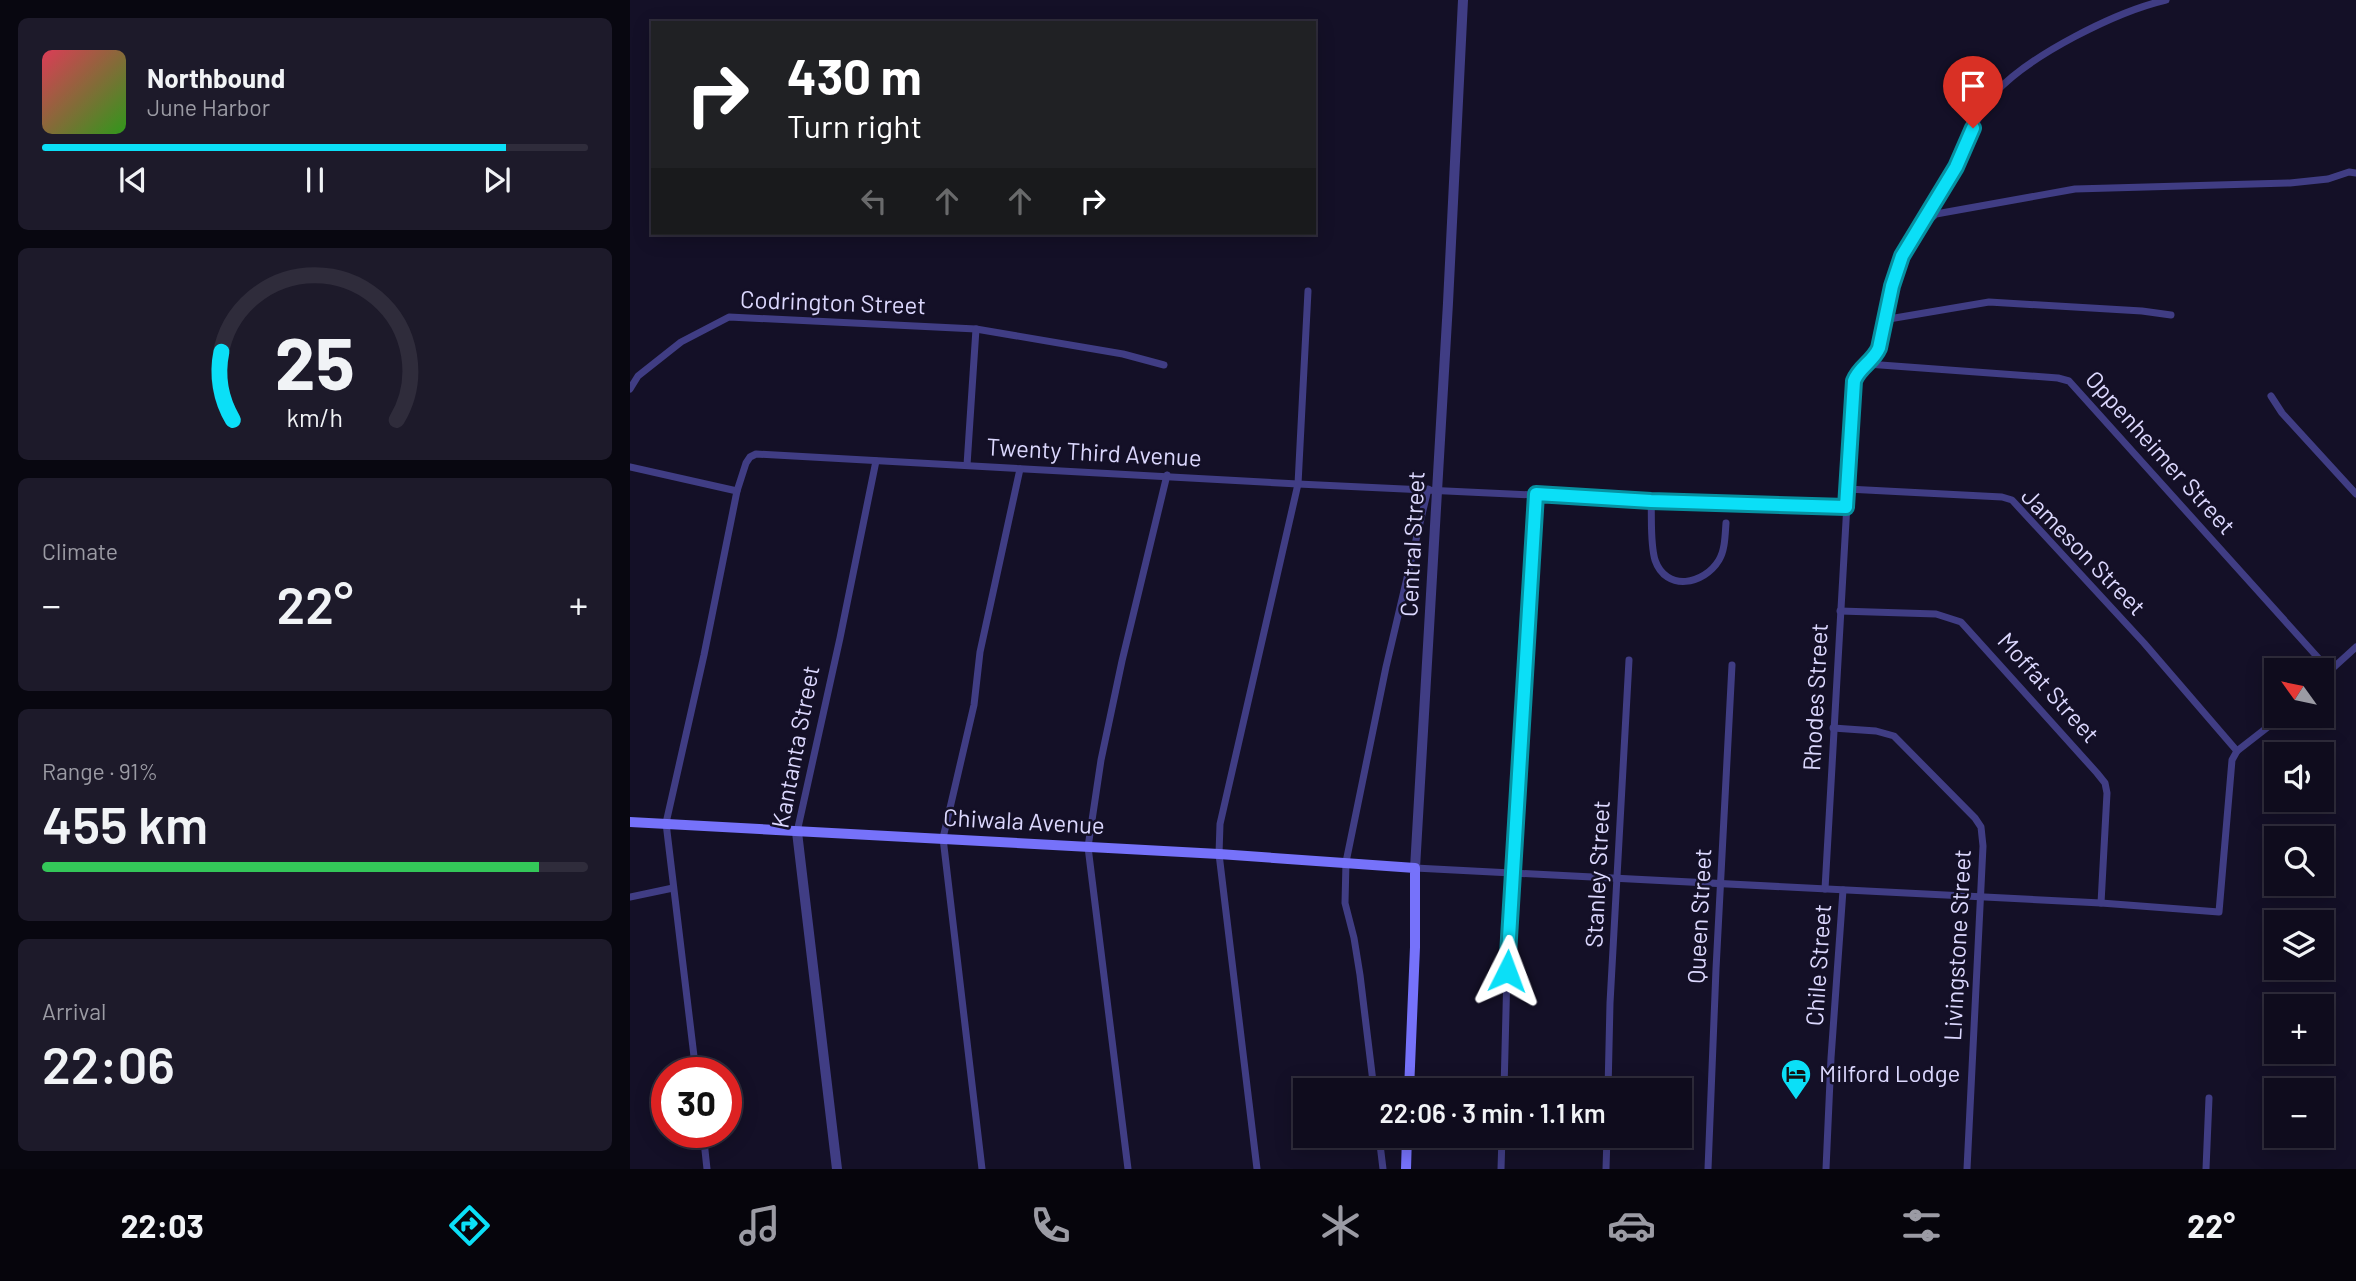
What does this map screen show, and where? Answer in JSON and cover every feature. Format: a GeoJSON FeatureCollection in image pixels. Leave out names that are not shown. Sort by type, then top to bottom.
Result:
{"type":"FeatureCollection","features":[{"type":"Feature","properties":{"kind":"main road","name":"Chiwala Avenue"},"geometry":{"type":"LineString","coordinates":[[630,822],[1219,854],[1415,868]]}},
{"type":"Feature","properties":{"kind":"main road","name":"Central Street"},"geometry":{"type":"LineString","coordinates":[[1410,1078],[1415,868]]}},
{"type":"Feature","properties":{"kind":"main road"},"geometry":{"type":"LineString","coordinates":[[1406,1169],[1407,1148]]}},
{"type":"Feature","properties":{"kind":"street","name":"Central Street"},"geometry":{"type":"LineString","coordinates":[[1415,868],[1432,489],[1463,0]]}},
{"type":"Feature","properties":{"kind":"street","name":"Rhodes Street"},"geometry":{"type":"LineString","coordinates":[[1825,889],[1847,489],[1854,381],[1857,372],[1876,356],[1883,320],[1902,256],[1956,167],[1994,94],[2019,72],[2063,44],[2107,20],[2166,0]]}},
{"type":"Feature","properties":{"kind":"street"},"geometry":{"type":"LineString","coordinates":[[1916,231],[1936,214],[2075,189],[2290,183],[2356,173]]}},
{"type":"Feature","properties":{"kind":"street"},"geometry":{"type":"LineString","coordinates":[[1256,1169],[1219,854],[1220,824],[1298,484],[1308,291]]}},
{"type":"Feature","properties":{"kind":"street"},"geometry":{"type":"LineString","coordinates":[[1883,320],[1989,302],[2171,315]]}},
{"type":"Feature","properties":{"kind":"street","name":"Codrington Street"},"geometry":{"type":"LineString","coordinates":[[630,389],[638,376],[681,342],[729,317],[976,329],[1124,354],[1164,365]]}},
{"type":"Feature","properties":{"kind":"street"},"geometry":{"type":"LineString","coordinates":[[967,465],[976,329]]}},
{"type":"Feature","properties":{"kind":"street","name":"Oppenheimer Street"},"geometry":{"type":"LineString","coordinates":[[1867,364],[2069,381],[2318,658]]}},
{"type":"Feature","properties":{"kind":"street"},"geometry":{"type":"LineString","coordinates":[[2271,396],[2281,413],[2356,494]]}},
{"type":"Feature","properties":{"kind":"street","name":"Twenty Third Avenue"},"geometry":{"type":"LineString","coordinates":[[737,491],[746,463],[756,454],[1298,484],[1651,501],[1846,507]]}},
{"type":"Feature","properties":{"kind":"street","name":"Kantanta Street"},"geometry":{"type":"LineString","coordinates":[[837,1169],[797,832],[876,461]]}},
{"type":"Feature","properties":{"kind":"street"},"geometry":{"type":"LineString","coordinates":[[630,467],[737,491],[666,823],[694,1057]]}},
{"type":"Feature","properties":{"kind":"street"},"geometry":{"type":"LineString","coordinates":[[982,1169],[943,838],[974,705],[980,652],[1020,468]]}},
{"type":"Feature","properties":{"kind":"street"},"geometry":{"type":"LineString","coordinates":[[1128,1169],[1088,847],[1101,760],[1122,661],[1167,475]]}},
{"type":"Feature","properties":{"kind":"street"},"geometry":{"type":"LineString","coordinates":[[1372,1078],[1358,963],[1345,903],[1346,862],[1389,654],[1432,489]]}},
{"type":"Feature","properties":{"kind":"street","name":"Jameson Street"},"geometry":{"type":"LineString","coordinates":[[1847,489],[2002,497],[2012,500],[2144,643],[2237,751]]}},
{"type":"Feature","properties":{"kind":"street"},"geometry":{"type":"LineString","coordinates":[[1504,1078],[1512,873],[1536,494]]}},
{"type":"Feature","properties":{"kind":"street"},"geometry":{"type":"LineString","coordinates":[[1651,501],[1655,560],[1662,571],[1677,580],[1700,580],[1714,566],[1723,552],[1726,523]]}},
{"type":"Feature","properties":{"kind":"street","name":"Moffat Street"},"geometry":{"type":"LineString","coordinates":[[1840,611],[1947,615],[1961,622],[2088,762],[2105,783],[2107,793],[2101,903]]}},
{"type":"Feature","properties":{"kind":"street"},"geometry":{"type":"LineString","coordinates":[[2334,667],[2356,647]]}},
{"type":"Feature","properties":{"kind":"street","name":"Stanley Street"},"geometry":{"type":"LineString","coordinates":[[1609,1078],[1629,660]]}},
{"type":"Feature","properties":{"kind":"street","name":"Queen Street"},"geometry":{"type":"LineString","coordinates":[[1708,1169],[1732,665]]}},
{"type":"Feature","properties":{"kind":"street","name":"Livingstone Street"},"geometry":{"type":"LineString","coordinates":[[1833,728],[1876,731],[1894,736],[1975,818],[1982,835],[1967,1169]]}},
{"type":"Feature","properties":{"kind":"street"},"geometry":{"type":"LineString","coordinates":[[1415,868],[2101,903],[2220,912],[2230,770],[2237,751],[2267,728]]}},
{"type":"Feature","properties":{"kind":"street"},"geometry":{"type":"LineString","coordinates":[[630,897],[673,888]]}},
{"type":"Feature","properties":{"kind":"street","name":"Chile Street"},"geometry":{"type":"LineString","coordinates":[[1826,1169],[1843,890]]}},
{"type":"Feature","properties":{"kind":"street"},"geometry":{"type":"LineString","coordinates":[[2206,1169],[2209,1098]]}},
{"type":"Feature","properties":{"kind":"street"},"geometry":{"type":"LineString","coordinates":[[705,1148],[707,1169]]}},
{"type":"Feature","properties":{"kind":"street"},"geometry":{"type":"LineString","coordinates":[[1380,1148],[1383,1169]]}},
{"type":"Feature","properties":{"kind":"street"},"geometry":{"type":"LineString","coordinates":[[1501,1169],[1502,1148]]}},
{"type":"Feature","properties":{"kind":"street"},"geometry":{"type":"LineString","coordinates":[[1606,1169],[1607,1148]]}},
{"type":"Feature","properties":{"kind":"place","name":"Milford Lodge"},"geometry":{"type":"Point","coordinates":[1796,1101]}},
{"type":"Feature","properties":{"kind":"route"},"geometry":{"type":"LineString","coordinates":[[1507,971],[1536,494],[1651,501],[1846,507],[1854,381],[1857,372],[1876,356],[1883,320],[1902,256],[1956,167],[1973,128]]}}]}
